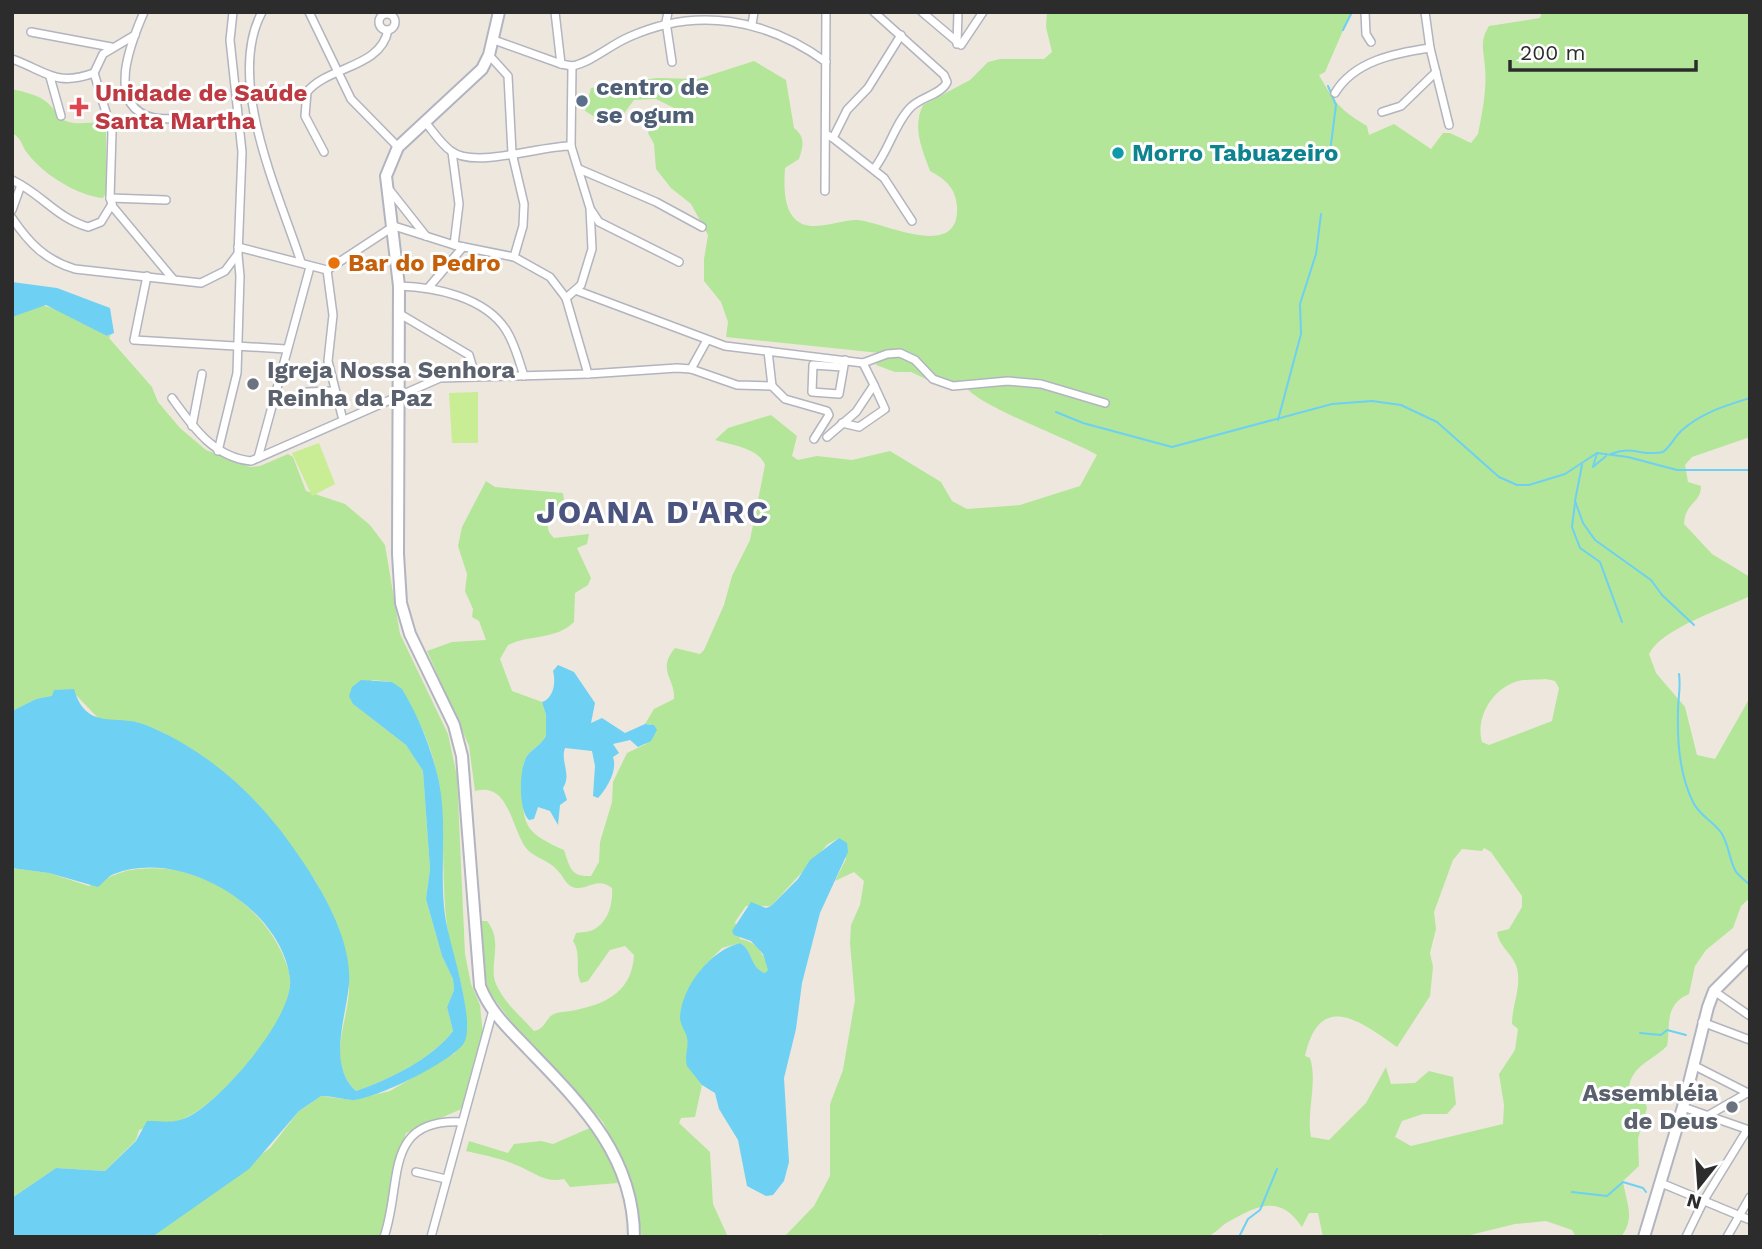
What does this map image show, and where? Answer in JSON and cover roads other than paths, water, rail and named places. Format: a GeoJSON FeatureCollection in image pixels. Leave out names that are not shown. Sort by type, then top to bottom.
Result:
{"type":"FeatureCollection","features":[{"type":"Feature","properties":{"kind":"main road"},"geometry":{"type":"LineString","coordinates":[[499,13],[489,55],[465,87],[398,148],[388,165],[400,314],[398,554],[401,603],[410,634],[449,714],[462,756],[479,978],[493,1010],[597,1124],[626,1180],[633,1208],[634,1237]]}},
{"type":"Feature","properties":{"kind":"main road"},"geometry":{"type":"LineString","coordinates":[[1644,1237],[1683,1107],[1702,1022],[1714,991],[1750,955]]}},
{"type":"Feature","properties":{"kind":"street"},"geometry":{"type":"LineString","coordinates":[[218,451],[237,373],[242,152],[230,40],[233,12]]}},
{"type":"Feature","properties":{"kind":"street"},"geometry":{"type":"LineString","coordinates":[[262,12],[252,43],[252,106],[301,262]]}},
{"type":"Feature","properties":{"kind":"street"},"geometry":{"type":"LineString","coordinates":[[309,12],[336,73],[351,99],[398,148]]}},
{"type":"Feature","properties":{"kind":"street"},"geometry":{"type":"LineString","coordinates":[[555,12],[561,64]]}},
{"type":"Feature","properties":{"kind":"street"},"geometry":{"type":"LineString","coordinates":[[668,12],[666,22],[672,62]]}},
{"type":"Feature","properties":{"kind":"street"},"geometry":{"type":"LineString","coordinates":[[752,24],[754,12]]}},
{"type":"Feature","properties":{"kind":"street"},"geometry":{"type":"LineString","coordinates":[[825,191],[830,136],[826,12]]}},
{"type":"Feature","properties":{"kind":"street"},"geometry":{"type":"LineString","coordinates":[[874,12],[944,75],[946,86],[919,100],[907,111],[885,154],[874,169]]}},
{"type":"Feature","properties":{"kind":"street"},"geometry":{"type":"LineString","coordinates":[[922,12],[959,44]]}},
{"type":"Feature","properties":{"kind":"street"},"geometry":{"type":"LineString","coordinates":[[958,12],[959,44]]}},
{"type":"Feature","properties":{"kind":"street"},"geometry":{"type":"LineString","coordinates":[[959,44],[982,12]]}},
{"type":"Feature","properties":{"kind":"street"},"geometry":{"type":"LineString","coordinates":[[1364,12],[1366,34],[1371,41]]}},
{"type":"Feature","properties":{"kind":"street"},"geometry":{"type":"LineString","coordinates":[[1425,12],[1430,48],[1449,125]]}},
{"type":"Feature","properties":{"kind":"street"},"geometry":{"type":"LineString","coordinates":[[143,13],[125,72],[129,99],[139,111],[151,117],[187,118]]}},
{"type":"Feature","properties":{"kind":"street"},"geometry":{"type":"LineString","coordinates":[[494,40],[572,66],[626,38],[666,22],[707,19],[752,24],[793,40],[826,62]]}},
{"type":"Feature","properties":{"kind":"street"},"geometry":{"type":"LineString","coordinates":[[324,152],[305,116],[304,100],[313,84],[376,50],[385,40],[388,30]]}},
{"type":"Feature","properties":{"kind":"street"},"geometry":{"type":"LineString","coordinates":[[31,32],[111,47]]}},
{"type":"Feature","properties":{"kind":"street"},"geometry":{"type":"LineString","coordinates":[[830,136],[867,88],[901,35]]}},
{"type":"Feature","properties":{"kind":"street"},"geometry":{"type":"LineString","coordinates":[[12,180],[22,184],[59,215],[88,227],[101,222],[111,201],[111,132],[94,73],[97,60],[111,47],[135,36]]}},
{"type":"Feature","properties":{"kind":"street"},"geometry":{"type":"LineString","coordinates":[[1335,93],[1344,78],[1354,70],[1383,59],[1430,48]]}},
{"type":"Feature","properties":{"kind":"street"},"geometry":{"type":"LineString","coordinates":[[489,55],[508,76],[512,153],[524,204],[523,226],[514,257]]}},
{"type":"Feature","properties":{"kind":"street"},"geometry":{"type":"LineString","coordinates":[[12,59],[50,77],[73,80],[94,73]]}},
{"type":"Feature","properties":{"kind":"street"},"geometry":{"type":"LineString","coordinates":[[566,298],[578,291],[592,249],[590,208],[570,146],[572,66]]}},
{"type":"Feature","properties":{"kind":"street"},"geometry":{"type":"LineString","coordinates":[[1381,112],[1401,106],[1436,72]]}},
{"type":"Feature","properties":{"kind":"street"},"geometry":{"type":"LineString","coordinates":[[50,77],[61,116]]}},
{"type":"Feature","properties":{"kind":"street"},"geometry":{"type":"LineString","coordinates":[[239,108],[252,106]]}},
{"type":"Feature","properties":{"kind":"street"},"geometry":{"type":"LineString","coordinates":[[425,122],[452,152],[459,204],[458,246],[429,287]]}},
{"type":"Feature","properties":{"kind":"street"},"geometry":{"type":"LineString","coordinates":[[830,136],[874,169],[892,188],[912,221]]}},
{"type":"Feature","properties":{"kind":"street"},"geometry":{"type":"LineString","coordinates":[[452,152],[482,159],[541,147],[570,146]]}},
{"type":"Feature","properties":{"kind":"street"},"geometry":{"type":"LineString","coordinates":[[579,169],[656,202],[702,227]]}},
{"type":"Feature","properties":{"kind":"street"},"geometry":{"type":"LineString","coordinates":[[12,210],[22,184]]}},
{"type":"Feature","properties":{"kind":"street"},"geometry":{"type":"LineString","coordinates":[[388,187],[427,237]]}},
{"type":"Feature","properties":{"kind":"street"},"geometry":{"type":"LineString","coordinates":[[111,201],[166,200]]}},
{"type":"Feature","properties":{"kind":"street"},"geometry":{"type":"LineString","coordinates":[[111,201],[173,279]]}},
{"type":"Feature","properties":{"kind":"street"},"geometry":{"type":"LineString","coordinates":[[590,208],[599,222],[679,262]]}},
{"type":"Feature","properties":{"kind":"street"},"geometry":{"type":"LineString","coordinates":[[12,218],[32,246],[64,265],[190,283],[212,279],[225,271],[238,251]]}},
{"type":"Feature","properties":{"kind":"street"},"geometry":{"type":"LineString","coordinates":[[238,251],[301,262],[310,267],[327,270],[394,226],[458,246],[514,257],[550,277],[566,298],[588,374]]}},
{"type":"Feature","properties":{"kind":"street"},"geometry":{"type":"LineString","coordinates":[[258,458],[310,267]]}},
{"type":"Feature","properties":{"kind":"street"},"geometry":{"type":"LineString","coordinates":[[327,270],[333,315],[327,357],[333,391],[343,420]]}},
{"type":"Feature","properties":{"kind":"street"},"geometry":{"type":"LineString","coordinates":[[147,276],[134,340],[286,349]]}},
{"type":"Feature","properties":{"kind":"street"},"geometry":{"type":"LineString","coordinates":[[399,286],[429,287],[475,304],[493,316],[508,332],[524,376]]}},
{"type":"Feature","properties":{"kind":"street"},"geometry":{"type":"LineString","coordinates":[[578,291],[725,346],[844,363]]}},
{"type":"Feature","properties":{"kind":"street"},"geometry":{"type":"LineString","coordinates":[[400,314],[469,355],[475,375]]}},
{"type":"Feature","properties":{"kind":"street"},"geometry":{"type":"LineString","coordinates":[[691,369],[707,340]]}},
{"type":"Feature","properties":{"kind":"street"},"geometry":{"type":"LineString","coordinates":[[768,351],[772,387]]}},
{"type":"Feature","properties":{"kind":"street"},"geometry":{"type":"LineString","coordinates":[[844,363],[839,394],[812,392],[813,365],[844,363],[866,362],[887,354],[900,353],[912,358],[933,379],[953,386],[1008,381],[1041,384],[1105,403]]}},
{"type":"Feature","properties":{"kind":"street"},"geometry":{"type":"LineString","coordinates":[[842,424],[859,427],[885,409],[866,362]]}},
{"type":"Feature","properties":{"kind":"street"},"geometry":{"type":"LineString","coordinates":[[172,398],[192,426],[218,451],[248,461],[440,378],[691,369],[737,385],[772,387],[785,399],[828,412],[814,439]]}},
{"type":"Feature","properties":{"kind":"street"},"geometry":{"type":"LineString","coordinates":[[192,426],[202,374]]}},
{"type":"Feature","properties":{"kind":"street"},"geometry":{"type":"LineString","coordinates":[[827,437],[861,405],[874,385]]}},
{"type":"Feature","properties":{"kind":"street"},"geometry":{"type":"LineString","coordinates":[[307,392],[333,391]]}},
{"type":"Feature","properties":{"kind":"street"},"geometry":{"type":"LineString","coordinates":[[861,405],[874,417]]}},
{"type":"Feature","properties":{"kind":"street"},"geometry":{"type":"LineString","coordinates":[[1714,991],[1750,1016]]}},
{"type":"Feature","properties":{"kind":"street"},"geometry":{"type":"LineString","coordinates":[[431,1237],[493,1010]]}},
{"type":"Feature","properties":{"kind":"street"},"geometry":{"type":"LineString","coordinates":[[1702,1022],[1750,1040]]}},
{"type":"Feature","properties":{"kind":"street"},"geometry":{"type":"LineString","coordinates":[[1693,1065],[1749,1092]]}},
{"type":"Feature","properties":{"kind":"street"},"geometry":{"type":"LineString","coordinates":[[1707,1116],[1749,1092]]}},
{"type":"Feature","properties":{"kind":"street"},"geometry":{"type":"LineString","coordinates":[[1683,1107],[1749,1130],[1704,1200],[1686,1237]]}},
{"type":"Feature","properties":{"kind":"street"},"geometry":{"type":"LineString","coordinates":[[384,1237],[393,1207],[400,1154],[405,1142],[428,1125],[462,1122]]}},
{"type":"Feature","properties":{"kind":"street"},"geometry":{"type":"LineString","coordinates":[[416,1172],[446,1180]]}},
{"type":"Feature","properties":{"kind":"street"},"geometry":{"type":"LineString","coordinates":[[1661,1183],[1750,1220]]}},
{"type":"Feature","properties":{"kind":"street"},"geometry":{"type":"LineString","coordinates":[[1727,1237],[1750,1197]]}},
{"type":"Feature","properties":{"kind":"water"},"geometry":{"type":"Polygon","coordinates":[[[12,282],[57,288],[110,308],[114,333],[107,336],[46,305],[12,317],[12,282]]]}},
{"type":"Feature","properties":{"kind":"water"},"geometry":{"type":"Polygon","coordinates":[[[558,665],[574,672],[595,703],[591,723],[602,718],[625,733],[645,724],[654,725],[657,730],[651,741],[638,747],[630,740],[613,744],[619,753],[613,757],[613,774],[598,798],[593,796],[595,766],[592,751],[565,748],[566,778],[563,788],[567,800],[560,805],[558,825],[550,811],[538,807],[534,819],[529,820],[525,815],[521,789],[524,762],[546,736],[546,715],[542,702],[552,693],[553,671],[558,665]]]}},
{"type":"Feature","properties":{"kind":"water"},"geometry":{"type":"Polygon","coordinates":[[[361,680],[392,682],[402,689],[419,722],[436,770],[442,801],[443,898],[465,1006],[467,1034],[464,1043],[457,1051],[430,1069],[377,1094],[352,1100],[321,1096],[299,1111],[249,1169],[152,1237],[12,1237],[12,1198],[56,1168],[105,1171],[136,1141],[147,1121],[178,1121],[202,1108],[218,1094],[253,1056],[268,1035],[288,995],[290,979],[283,953],[269,929],[249,907],[224,890],[197,877],[169,869],[141,868],[112,875],[98,887],[49,873],[12,868],[12,711],[36,699],[52,696],[54,690],[74,689],[79,702],[94,716],[143,724],[202,755],[220,768],[267,814],[317,884],[328,903],[344,944],[349,984],[340,1055],[347,1080],[356,1091],[409,1067],[444,1041],[453,1031],[447,1007],[454,990],[453,979],[442,956],[426,899],[430,869],[423,771],[406,745],[353,704],[349,696],[352,687],[361,680]]]}},
{"type":"Feature","properties":{"kind":"water"},"geometry":{"type":"Polygon","coordinates":[[[839,838],[847,843],[848,852],[820,913],[802,983],[796,1029],[784,1078],[789,1162],[784,1181],[773,1195],[766,1196],[747,1186],[738,1140],[719,1109],[715,1093],[702,1085],[687,1066],[687,1038],[680,1020],[682,1005],[700,971],[729,947],[740,943],[760,971],[765,973],[768,970],[763,954],[751,941],[734,935],[732,931],[751,902],[766,908],[771,906],[798,879],[810,860],[839,838]]]}},
{"type":"Feature","properties":{"kind":"waterway"},"geometry":{"type":"LineString","coordinates":[[1343,30],[1352,12]]}},
{"type":"Feature","properties":{"kind":"waterway"},"geometry":{"type":"LineString","coordinates":[[1328,86],[1336,105],[1330,152]]}},
{"type":"Feature","properties":{"kind":"waterway"},"geometry":{"type":"LineString","coordinates":[[1278,420],[1301,334],[1300,304],[1316,254],[1321,214]]}},
{"type":"Feature","properties":{"kind":"waterway"},"geometry":{"type":"LineString","coordinates":[[1611,454],[1625,451],[1663,452],[1681,431],[1697,419],[1750,398]]}},
{"type":"Feature","properties":{"kind":"waterway"},"geometry":{"type":"LineString","coordinates":[[1056,412],[1083,423],[1172,447],[1332,404],[1372,401],[1401,405],[1437,422],[1499,477],[1517,485],[1529,485],[1565,474],[1597,453],[1628,457],[1677,470],[1750,470]]}},
{"type":"Feature","properties":{"kind":"waterway"},"geometry":{"type":"LineString","coordinates":[[1597,453],[1593,467],[1606,456]]}},
{"type":"Feature","properties":{"kind":"waterway"},"geometry":{"type":"LineString","coordinates":[[1582,465],[1575,501],[1583,523],[1595,540],[1651,580],[1662,595],[1694,625]]}},
{"type":"Feature","properties":{"kind":"waterway"},"geometry":{"type":"LineString","coordinates":[[1575,503],[1572,527],[1580,548],[1600,562],[1622,622]]}},
{"type":"Feature","properties":{"kind":"waterway"},"geometry":{"type":"LineString","coordinates":[[1679,674],[1679,746],[1682,770],[1689,792],[1699,812],[1722,834],[1735,870],[1750,885]]}},
{"type":"Feature","properties":{"kind":"waterway"},"geometry":{"type":"LineString","coordinates":[[1640,1033],[1661,1035],[1667,1030],[1686,1035]]}},
{"type":"Feature","properties":{"kind":"waterway"},"geometry":{"type":"LineString","coordinates":[[1239,1237],[1248,1219],[1260,1210],[1277,1169]]}},
{"type":"Feature","properties":{"kind":"waterway"},"geometry":{"type":"LineString","coordinates":[[1572,1192],[1607,1196],[1623,1182],[1643,1188],[1646,1192]]}},
{"type":"Feature","properties":{"kind":"place","name":"centro de se ogum"},"geometry":{"type":"Point","coordinates":[582,101]}},
{"type":"Feature","properties":{"kind":"place","name":"Unidade de Saúde Santa Martha"},"geometry":{"type":"Point","coordinates":[79,107]}},
{"type":"Feature","properties":{"kind":"place","name":"Morro Tabuazeiro"},"geometry":{"type":"Point","coordinates":[1118,153]}},
{"type":"Feature","properties":{"kind":"place","name":"Bar do Pedro"},"geometry":{"type":"Point","coordinates":[334,263]}},
{"type":"Feature","properties":{"kind":"place","name":"Igreja Nossa Senhora Reinha da Paz"},"geometry":{"type":"Point","coordinates":[253,384]}},
{"type":"Feature","properties":{"kind":"place","name":"Assembléia de Deus"},"geometry":{"type":"Point","coordinates":[1732,1107]}},
{"type":"Feature","properties":{"kind":"district","name":"JOANA D'ARC"},"geometry":{"type":"Point","coordinates":[653,512]}}]}
